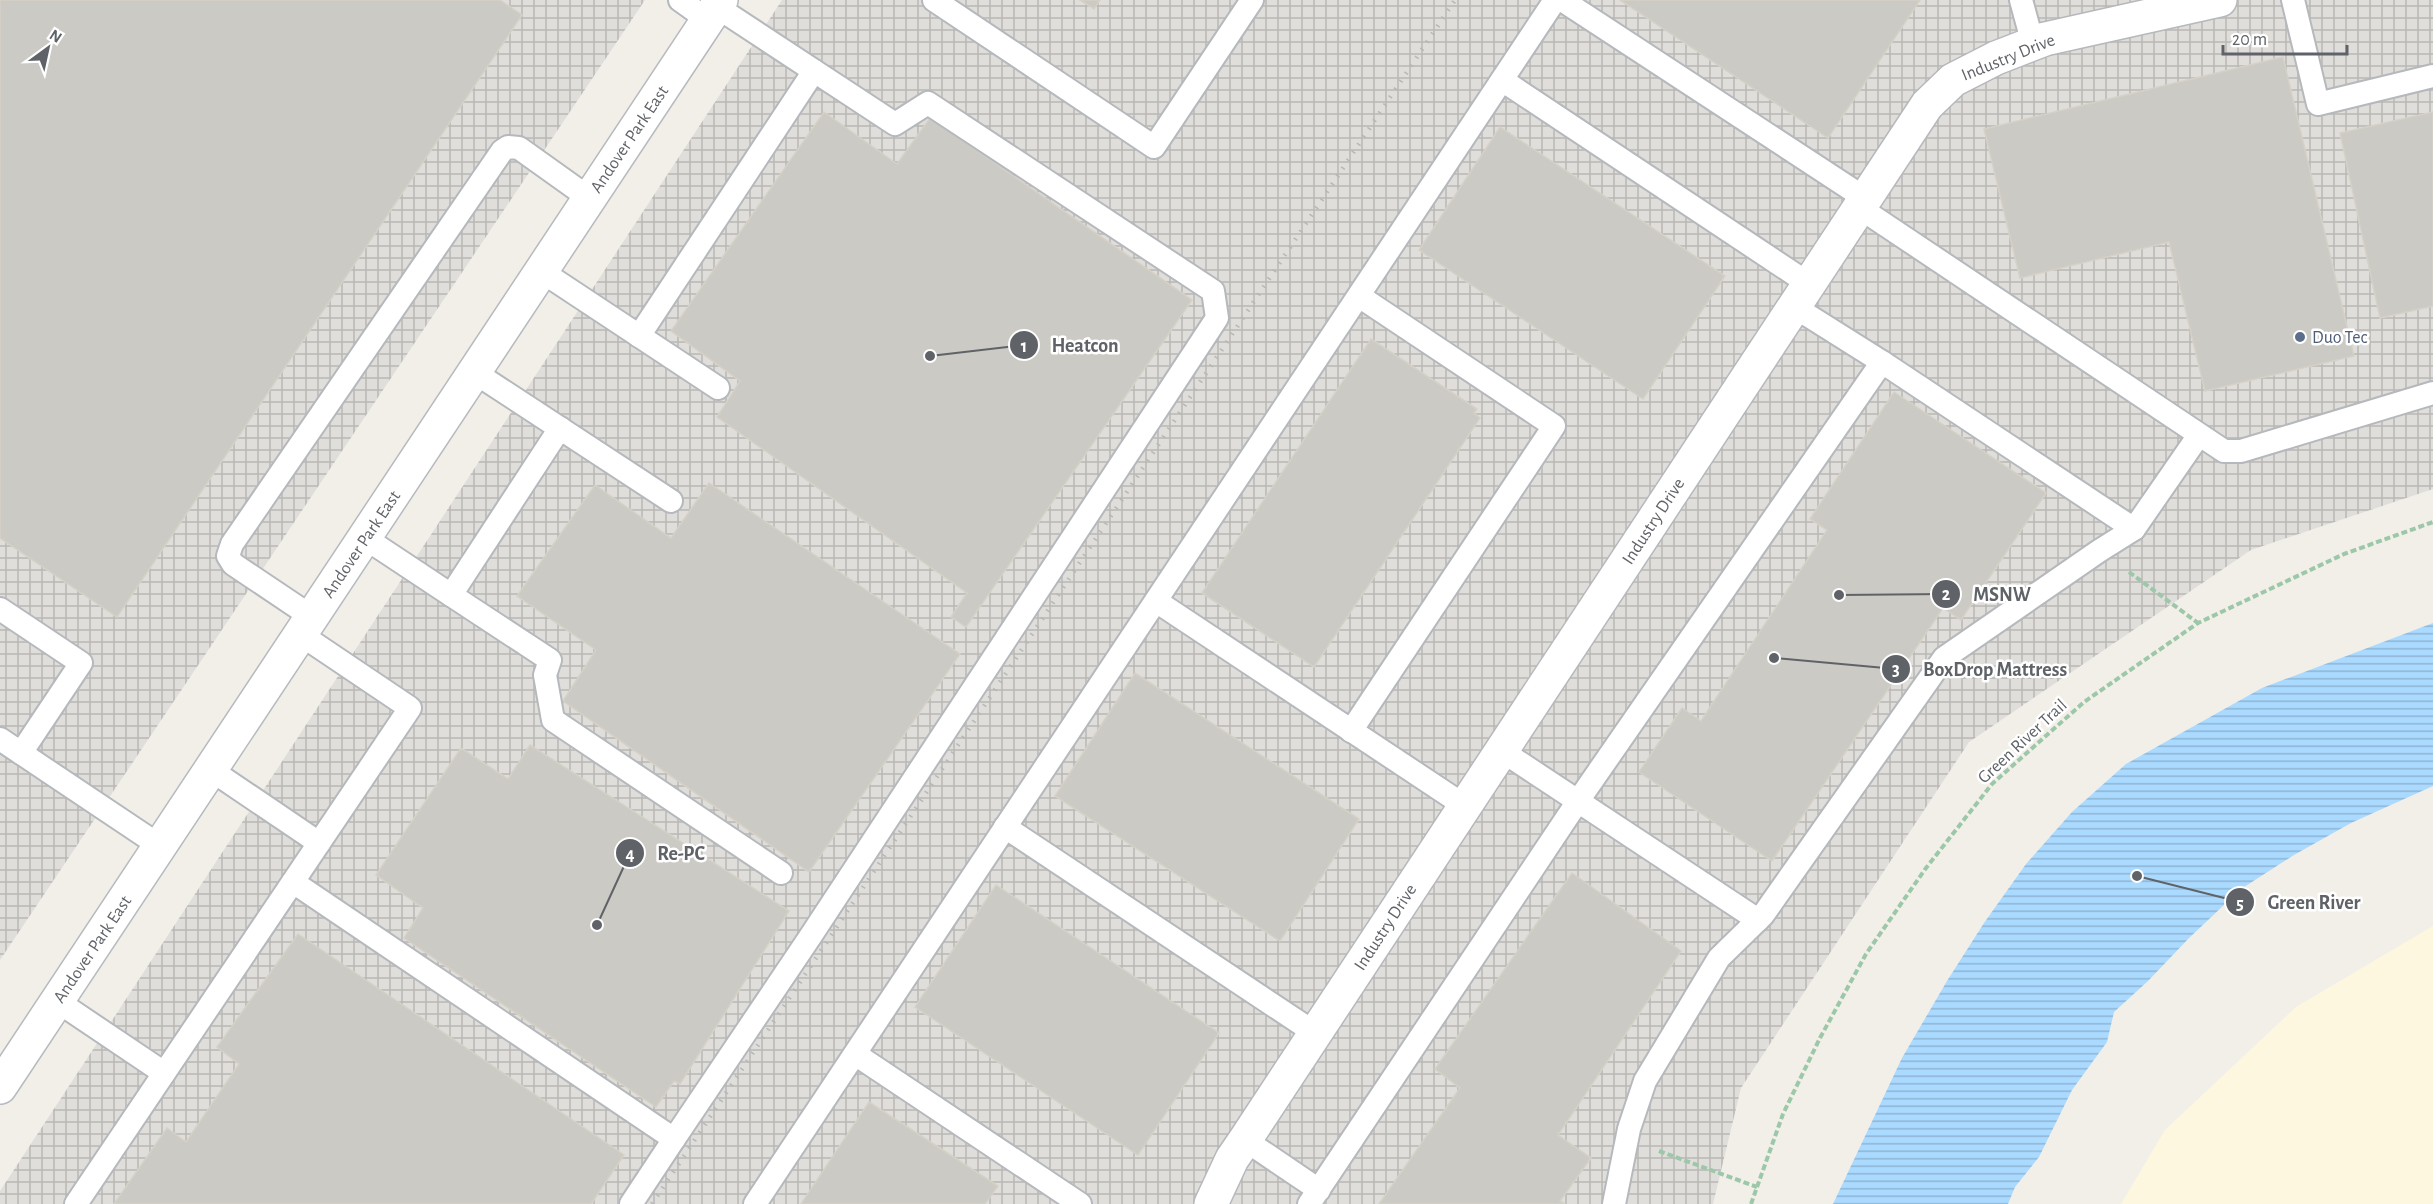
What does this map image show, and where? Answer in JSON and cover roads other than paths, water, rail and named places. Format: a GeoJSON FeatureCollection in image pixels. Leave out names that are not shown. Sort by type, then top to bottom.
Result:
{"type":"FeatureCollection","features":[{"type":"Feature","properties":{"kind":"street","name":"Industry Drive"},"geometry":{"type":"LineString","coordinates":[[1211,1204],[1232,1159],[1928,105],[1953,80],[1996,58],[2045,39],[2152,7],[2220,0]]}},
{"type":"Feature","properties":{"kind":"street","name":"Andover Park East"},"geometry":{"type":"LineString","coordinates":[[0,1087],[715,9]]}},
{"type":"Feature","properties":{"kind":"lane"},"geometry":{"type":"LineString","coordinates":[[631,1204],[810,937],[1217,318],[1213,291],[928,103],[895,124],[715,9],[680,0]]}},
{"type":"Feature","properties":{"kind":"lane"},"geometry":{"type":"LineString","coordinates":[[934,0],[1154,147],[1252,0]]}},
{"type":"Feature","properties":{"kind":"lane"},"geometry":{"type":"LineString","coordinates":[[755,1204],[1555,0]]}},
{"type":"Feature","properties":{"kind":"lane"},"geometry":{"type":"LineString","coordinates":[[1562,0],[2224,451],[2241,451],[2433,393]]}},
{"type":"Feature","properties":{"kind":"lane"},"geometry":{"type":"LineString","coordinates":[[2021,0],[2033,44]]}},
{"type":"Feature","properties":{"kind":"lane"},"geometry":{"type":"LineString","coordinates":[[2293,0],[2318,104],[2433,76]]}},
{"type":"Feature","properties":{"kind":"lane"},"geometry":{"type":"LineString","coordinates":[[639,336],[814,71]]}},
{"type":"Feature","properties":{"kind":"lane"},"geometry":{"type":"LineString","coordinates":[[1502,80],[1801,295],[1882,362],[2134,530]]}},
{"type":"Feature","properties":{"kind":"lane"},"geometry":{"type":"LineString","coordinates":[[76,1204],[410,708],[306,626],[233,564],[228,556],[232,544],[502,151],[508,147],[519,148],[590,198]]}},
{"type":"Feature","properties":{"kind":"lane"},"geometry":{"type":"LineString","coordinates":[[541,271],[718,388]]}},
{"type":"Feature","properties":{"kind":"lane"},"geometry":{"type":"LineString","coordinates":[[1352,731],[1554,426],[1359,296]]}},
{"type":"Feature","properties":{"kind":"lane"},"geometry":{"type":"LineString","coordinates":[[1245,1140],[1314,1197],[1578,801],[1882,362]]}},
{"type":"Feature","properties":{"kind":"lane"},"geometry":{"type":"LineString","coordinates":[[474,372],[670,501]]}},
{"type":"Feature","properties":{"kind":"lane"},"geometry":{"type":"LineString","coordinates":[[451,595],[560,428]]}},
{"type":"Feature","properties":{"kind":"lane"},"geometry":{"type":"LineString","coordinates":[[1614,1204],[1627,1140],[1645,1081],[1719,957],[1758,920],[1944,658],[2099,551],[2134,530],[2199,435]]}},
{"type":"Feature","properties":{"kind":"lane"},"geometry":{"type":"LineString","coordinates":[[365,538],[550,660],[545,675],[553,720],[781,873]]}},
{"type":"Feature","properties":{"kind":"lane"},"geometry":{"type":"LineString","coordinates":[[1156,601],[1465,806]]}},
{"type":"Feature","properties":{"kind":"lane"},"geometry":{"type":"LineString","coordinates":[[0,609],[81,663],[21,753]]}},
{"type":"Feature","properties":{"kind":"lane"},"geometry":{"type":"LineString","coordinates":[[0,739],[160,846]]}},
{"type":"Feature","properties":{"kind":"lane"},"geometry":{"type":"LineString","coordinates":[[1502,751],[1758,920]]}},
{"type":"Feature","properties":{"kind":"lane"},"geometry":{"type":"LineString","coordinates":[[211,770],[319,843]]}},
{"type":"Feature","properties":{"kind":"lane"},"geometry":{"type":"LineString","coordinates":[[1005,827],[1315,1033]]}},
{"type":"Feature","properties":{"kind":"lane"},"geometry":{"type":"LineString","coordinates":[[293,882],[674,1139]]}},
{"type":"Feature","properties":{"kind":"lane"},"geometry":{"type":"LineString","coordinates":[[57,1001],[164,1073]]}},
{"type":"Feature","properties":{"kind":"lane"},"geometry":{"type":"LineString","coordinates":[[855,1054],[1080,1204]]}},
{"type":"Feature","properties":{"kind":"water"},"geometry":{"type":"Polygon","coordinates":[[[2433,623],[2433,786],[2351,823],[2294,855],[2241,889],[2189,938],[2148,981],[2114,1012],[2107,1042],[2072,1090],[2039,1157],[2015,1187],[2008,1204],[1833,1204],[1902,1058],[1947,981],[2026,864],[2072,812],[2126,764],[2262,688],[2433,623]]]}},
{"type":"Feature","properties":{"kind":"railway"},"geometry":{"type":"LineString","coordinates":[[652,1204],[1455,0]]}},
{"type":"Feature","properties":{"kind":"place","name":"Duo Tec"},"geometry":{"type":"Point","coordinates":[2300,337]}},
{"type":"Feature","properties":{"kind":"place","name":"Heatcon"},"geometry":{"type":"Point","coordinates":[930,356]}},
{"type":"Feature","properties":{"kind":"place","name":"MSNW"},"geometry":{"type":"Point","coordinates":[1839,595]}},
{"type":"Feature","properties":{"kind":"place","name":"BoxDrop Mattress"},"geometry":{"type":"Point","coordinates":[1774,658]}},
{"type":"Feature","properties":{"kind":"place","name":"Green River"},"geometry":{"type":"Point","coordinates":[2137,876]}},
{"type":"Feature","properties":{"kind":"place","name":"Re-PC"},"geometry":{"type":"Point","coordinates":[597,925]}}]}
